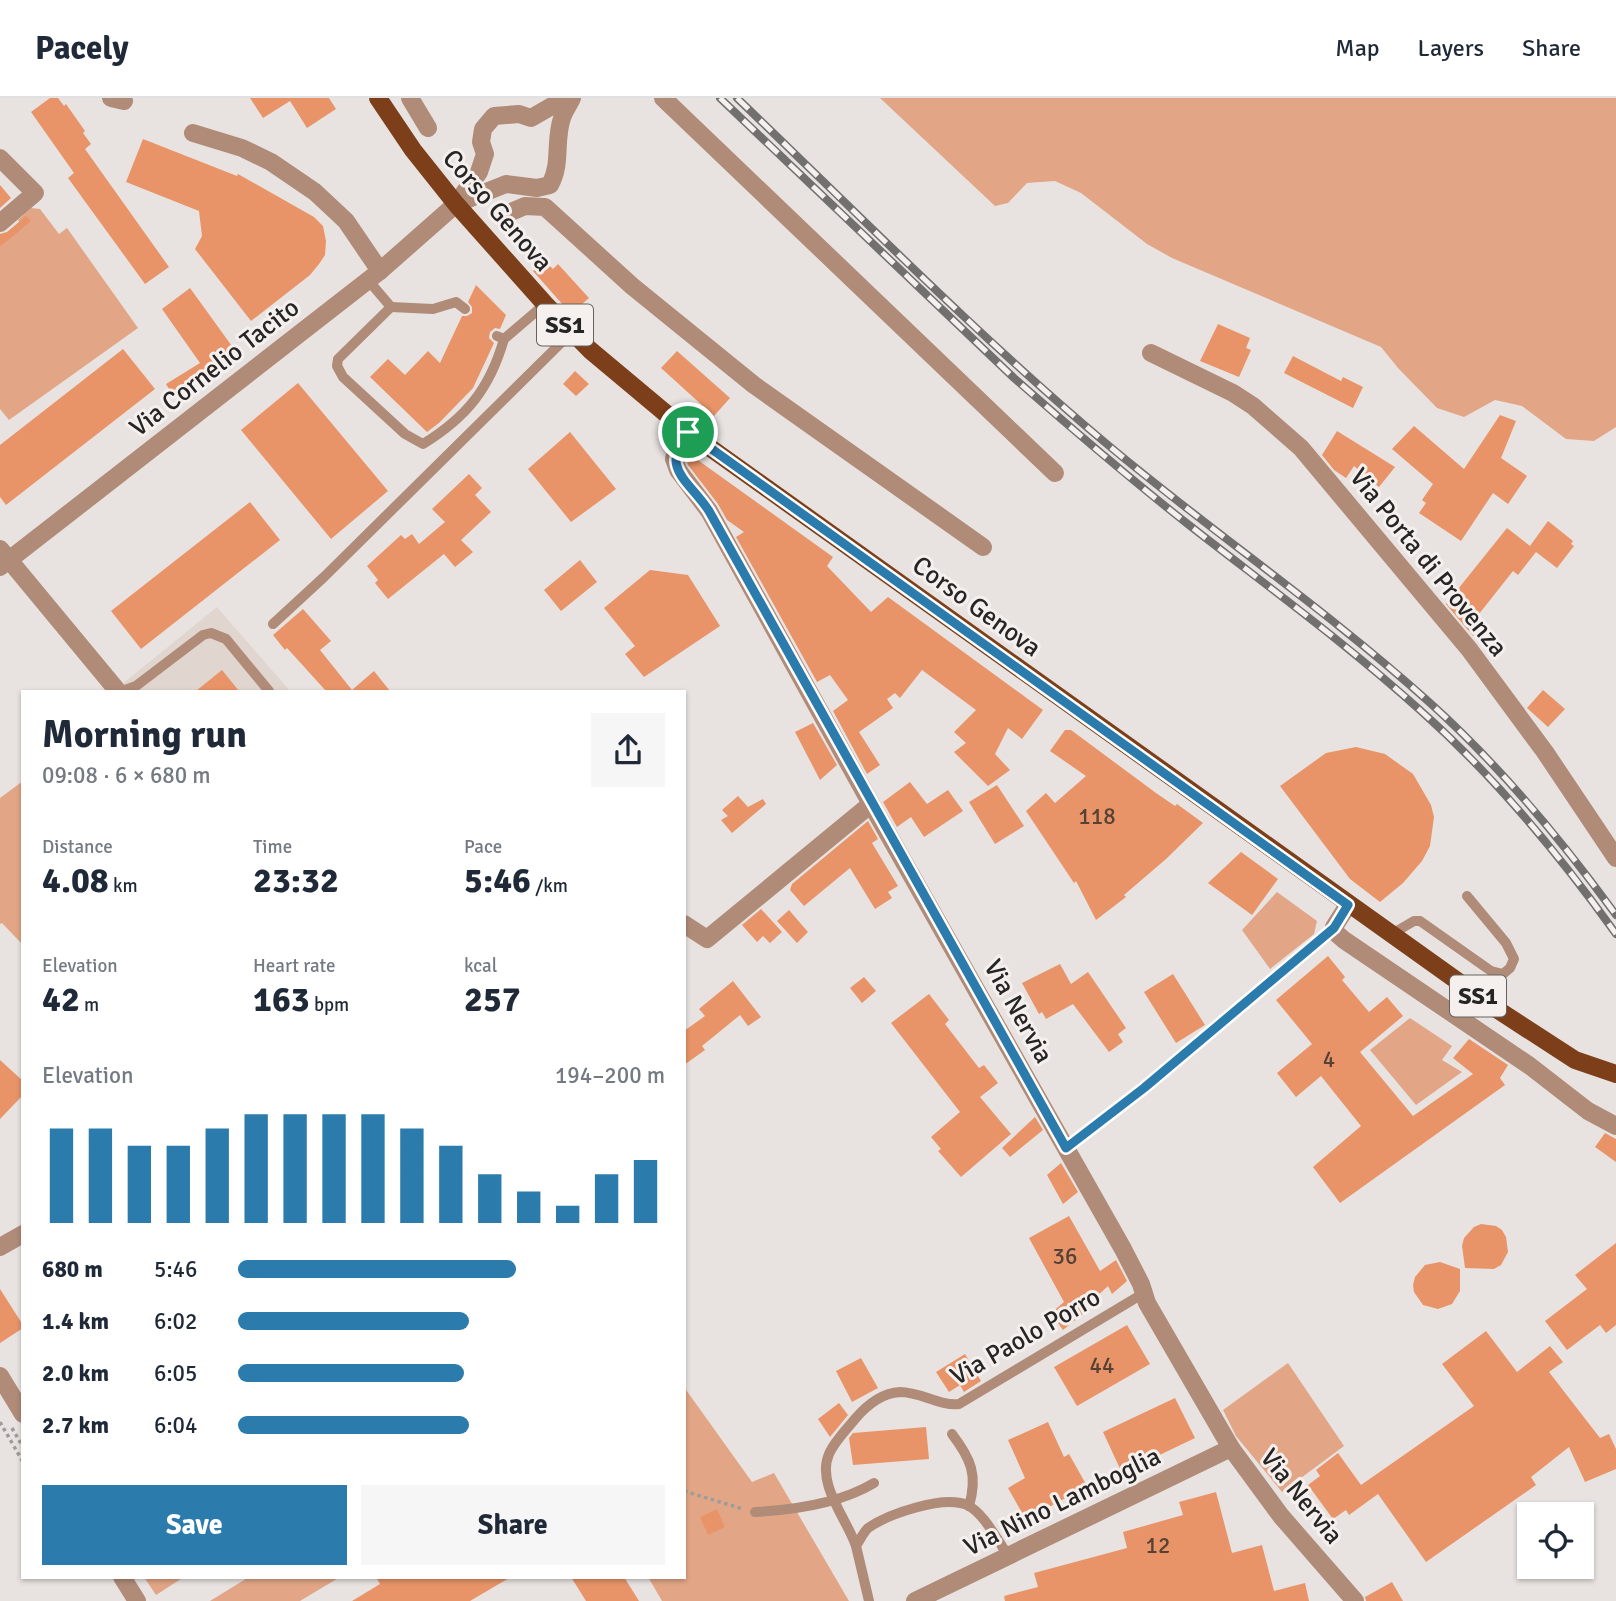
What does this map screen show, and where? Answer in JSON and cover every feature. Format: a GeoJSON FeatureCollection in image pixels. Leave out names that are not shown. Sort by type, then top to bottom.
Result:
{"type":"FeatureCollection","features":[{"type":"Feature","properties":{"kind":"main road","name":"Corso Genova"},"geometry":{"type":"LineString","coordinates":[[378,98],[413,150],[456,204],[545,304],[572,332],[688,432],[1390,935],[1555,1048],[1575,1060],[1616,1074]]}},
{"type":"Feature","properties":{"kind":"street"},"geometry":{"type":"LineString","coordinates":[[410,98],[428,128]]}},
{"type":"Feature","properties":{"kind":"street"},"geometry":{"type":"LineString","coordinates":[[456,204],[480,172],[485,155],[481,142],[482,129],[494,116],[519,114],[531,118],[566,98]]}},
{"type":"Feature","properties":{"kind":"street"},"geometry":{"type":"LineString","coordinates":[[456,204],[506,184],[537,188],[550,185],[558,172],[558,142],[562,116],[572,98]]}},
{"type":"Feature","properties":{"kind":"street"},"geometry":{"type":"LineString","coordinates":[[663,98],[1055,473]]}},
{"type":"Feature","properties":{"kind":"street"},"geometry":{"type":"LineString","coordinates":[[193,133],[242,148],[271,162],[315,192],[346,221],[374,275]]}},
{"type":"Feature","properties":{"kind":"street"},"geometry":{"type":"LineString","coordinates":[[0,158],[35,193],[0,223]]}},
{"type":"Feature","properties":{"kind":"street","name":"Via Cornelio Tacito"},"geometry":{"type":"LineString","coordinates":[[3,558],[374,275],[456,204]]}},
{"type":"Feature","properties":{"kind":"street"},"geometry":{"type":"LineString","coordinates":[[511,212],[525,206],[545,207],[632,286],[754,385],[983,547]]}},
{"type":"Feature","properties":{"kind":"street","name":"Via Porta di Provenza"},"geometry":{"type":"LineString","coordinates":[[1151,353],[1233,393],[1253,406],[1301,448],[1469,649],[1545,752],[1616,858]]}},
{"type":"Feature","properties":{"kind":"street","name":"Via Nervia"},"geometry":{"type":"LineString","coordinates":[[688,432],[676,450],[674,459],[678,470],[709,511],[768,615],[871,804],[1123,1249],[1147,1303],[1231,1448],[1281,1516],[1355,1601]]}},
{"type":"Feature","properties":{"kind":"street"},"geometry":{"type":"LineString","coordinates":[[3,558],[116,689]]}},
{"type":"Feature","properties":{"kind":"street"},"geometry":{"type":"LineString","coordinates":[[686,925],[707,939],[871,804]]}},
{"type":"Feature","properties":{"kind":"street"},"geometry":{"type":"LineString","coordinates":[[1348,905],[1334,928],[1344,940],[1530,1066],[1588,1111],[1616,1126]]}},
{"type":"Feature","properties":{"kind":"street"},"geometry":{"type":"LineString","coordinates":[[0,1247],[21,1235]]}},
{"type":"Feature","properties":{"kind":"street"},"geometry":{"type":"LineString","coordinates":[[0,1376],[21,1411]]}},
{"type":"Feature","properties":{"kind":"street","name":"Via Nino Lamboglia"},"geometry":{"type":"LineString","coordinates":[[915,1601],[1231,1448]]}},
{"type":"Feature","properties":{"kind":"street"},"geometry":{"type":"LineString","coordinates":[[123,1579],[137,1601]]}},
{"type":"Feature","properties":{"kind":"lane"},"geometry":{"type":"LineString","coordinates":[[374,275],[391,307]]}},
{"type":"Feature","properties":{"kind":"lane"},"geometry":{"type":"LineString","coordinates":[[465,309],[456,302],[433,309],[391,307],[338,359],[337,366],[343,377],[405,435],[423,444],[472,406],[496,365],[501,337],[545,304]]}},
{"type":"Feature","properties":{"kind":"lane"},"geometry":{"type":"LineString","coordinates":[[273,624],[572,332]]}},
{"type":"Feature","properties":{"kind":"lane"},"geometry":{"type":"LineString","coordinates":[[116,689],[125,690],[136,686],[203,635],[211,632],[226,639],[267,690]]}},
{"type":"Feature","properties":{"kind":"lane"},"geometry":{"type":"LineString","coordinates":[[1390,935],[1420,920],[1491,971],[1503,974],[1514,959],[1506,943],[1467,896]]}},
{"type":"Feature","properties":{"kind":"lane","name":"Via Paolo Porro"},"geometry":{"type":"LineString","coordinates":[[834,1499],[826,1474],[828,1455],[860,1413],[879,1398],[900,1392],[949,1405],[959,1404],[1144,1293]]}},
{"type":"Feature","properties":{"kind":"lane"},"geometry":{"type":"LineString","coordinates":[[952,1434],[963,1449],[973,1471],[974,1489],[969,1506]]}},
{"type":"Feature","properties":{"kind":"lane"},"geometry":{"type":"LineString","coordinates":[[755,1512],[788,1511],[859,1492],[874,1483]]}},
{"type":"Feature","properties":{"kind":"lane"},"geometry":{"type":"LineString","coordinates":[[834,1499],[856,1546],[869,1601]]}},
{"type":"Feature","properties":{"kind":"lane"},"geometry":{"type":"LineString","coordinates":[[856,1546],[870,1527],[894,1515],[940,1502],[955,1502],[969,1506],[983,1520],[1008,1555]]}},
{"type":"Feature","properties":{"kind":"path"},"geometry":{"type":"LineString","coordinates":[[1066,1148],[1144,1088],[1334,928]]}},
{"type":"Feature","properties":{"kind":"path"},"geometry":{"type":"LineString","coordinates":[[0,1422],[21,1459]]}},
{"type":"Feature","properties":{"kind":"path"},"geometry":{"type":"LineString","coordinates":[[686,1492],[755,1512]]}},
{"type":"Feature","properties":{"kind":"shaded area"},"geometry":{"type":"Polygon","coordinates":[[[880,98],[1616,98],[1616,427],[1594,441],[1566,439],[1522,406],[1495,400],[1464,417],[1437,408],[1381,347],[1172,258],[1147,244],[1081,193],[1055,181],[1027,183],[1008,203],[995,206],[880,98]]]}},
{"type":"Feature","properties":{"kind":"shaded area"},"geometry":{"type":"Polygon","coordinates":[[[31,208],[40,209],[59,234],[67,228],[138,328],[9,420],[0,409],[0,247],[23,226],[18,220],[31,208]]]}},
{"type":"Feature","properties":{"kind":"shaded area"},"geometry":{"type":"Polygon","coordinates":[[[217,607],[289,690],[115,690],[217,607]]]}},
{"type":"Feature","properties":{"kind":"shaded area"},"geometry":{"type":"Polygon","coordinates":[[[21,782],[21,943],[0,924],[0,798],[21,782]]]}},
{"type":"Feature","properties":{"kind":"shaded area"},"geometry":{"type":"Polygon","coordinates":[[[1277,892],[1317,921],[1314,934],[1270,969],[1242,930],[1277,892]]]}},
{"type":"Feature","properties":{"kind":"shaded area"},"geometry":{"type":"Polygon","coordinates":[[[1410,1018],[1452,1046],[1442,1060],[1462,1072],[1416,1105],[1370,1050],[1410,1018]]]}},
{"type":"Feature","properties":{"kind":"shaded area"},"geometry":{"type":"Polygon","coordinates":[[[1288,1363],[1344,1446],[1282,1492],[1236,1436],[1223,1410],[1288,1363]]]}},
{"type":"Feature","properties":{"kind":"shaded area"},"geometry":{"type":"Polygon","coordinates":[[[686,1390],[752,1482],[774,1473],[849,1601],[662,1601],[649,1579],[686,1579],[686,1390]]]}},
{"type":"Feature","properties":{"kind":"shaded area"},"geometry":{"type":"Polygon","coordinates":[[[145,1579],[181,1579],[156,1595],[145,1579]]]}},
{"type":"Feature","properties":{"kind":"shaded area"},"geometry":{"type":"Polygon","coordinates":[[[246,1579],[337,1579],[300,1601],[210,1601],[246,1579]]]}},
{"type":"Feature","properties":{"kind":"building"},"geometry":{"type":"Polygon","coordinates":[[[50,98],[58,98],[64,106],[66,104],[91,144],[85,149],[169,267],[145,284],[68,178],[74,173],[31,112],[50,98]]]}},
{"type":"Feature","properties":{"kind":"building"},"geometry":{"type":"Polygon","coordinates":[[[250,98],[329,98],[336,109],[307,128],[290,101],[263,118],[250,98]]]}},
{"type":"Feature","properties":{"kind":"building"},"geometry":{"type":"Polygon","coordinates":[[[143,139],[237,176],[238,174],[314,217],[323,226],[326,241],[325,255],[319,264],[310,275],[251,321],[195,249],[202,236],[199,211],[126,182],[143,139]]]}},
{"type":"Feature","properties":{"kind":"building"},"geometry":{"type":"Polygon","coordinates":[[[0,185],[11,198],[0,208],[0,185]]]}},
{"type":"Feature","properties":{"kind":"building"},"geometry":{"type":"Polygon","coordinates":[[[26,216],[31,221],[0,247],[0,234],[7,232],[26,216]]]}},
{"type":"Feature","properties":{"kind":"building"},"geometry":{"type":"Polygon","coordinates":[[[544,260],[553,269],[558,264],[589,298],[571,314],[533,271],[544,260]]]}},
{"type":"Feature","properties":{"kind":"building"},"geometry":{"type":"Polygon","coordinates":[[[476,285],[506,315],[500,329],[495,328],[490,332],[489,338],[494,343],[473,388],[427,432],[370,377],[388,359],[405,375],[428,351],[440,363],[462,316],[472,313],[468,302],[476,285]]]}},
{"type":"Feature","properties":{"kind":"building"},"geometry":{"type":"Polygon","coordinates":[[[190,288],[234,349],[174,397],[166,384],[200,363],[162,309],[190,288]]]}},
{"type":"Feature","properties":{"kind":"building"},"geometry":{"type":"Polygon","coordinates":[[[1218,324],[1250,338],[1246,348],[1251,350],[1239,377],[1200,361],[1218,324]]]}},
{"type":"Feature","properties":{"kind":"building"},"geometry":{"type":"Polygon","coordinates":[[[123,349],[155,389],[6,505],[0,497],[0,445],[123,349]]]}},
{"type":"Feature","properties":{"kind":"building"},"geometry":{"type":"Polygon","coordinates":[[[677,351],[730,398],[714,416],[661,368],[677,351]]]}},
{"type":"Feature","properties":{"kind":"building"},"geometry":{"type":"Polygon","coordinates":[[[1293,356],[1341,381],[1343,377],[1363,387],[1353,408],[1284,373],[1293,356]]]}},
{"type":"Feature","properties":{"kind":"building"},"geometry":{"type":"Polygon","coordinates":[[[575,371],[589,384],[576,396],[563,384],[575,371]]]}},
{"type":"Feature","properties":{"kind":"building"},"geometry":{"type":"Polygon","coordinates":[[[298,383],[388,491],[331,539],[241,430],[298,383]]]}},
{"type":"Feature","properties":{"kind":"building"},"geometry":{"type":"Polygon","coordinates":[[[1500,415],[1516,421],[1501,458],[1527,476],[1508,504],[1493,493],[1461,541],[1419,513],[1426,503],[1422,500],[1433,484],[1392,449],[1414,426],[1464,469],[1500,415]]]}},
{"type":"Feature","properties":{"kind":"building"},"geometry":{"type":"Polygon","coordinates":[[[1337,431],[1395,467],[1379,487],[1354,466],[1346,478],[1334,470],[1322,455],[1337,431]]]}},
{"type":"Feature","properties":{"kind":"building"},"geometry":{"type":"Polygon","coordinates":[[[570,432],[616,489],[571,522],[528,469],[570,432]]]}},
{"type":"Feature","properties":{"kind":"building"},"geometry":{"type":"Polygon","coordinates":[[[688,453],[833,557],[827,566],[871,612],[888,597],[1043,710],[1022,739],[1008,728],[995,754],[1010,770],[988,786],[954,752],[966,743],[954,732],[976,710],[922,670],[900,698],[895,693],[887,699],[893,708],[859,732],[880,765],[867,774],[833,711],[848,700],[830,675],[817,682],[736,537],[744,532],[727,520],[688,465],[688,453]]]}},
{"type":"Feature","properties":{"kind":"building"},"geometry":{"type":"Polygon","coordinates":[[[469,474],[482,488],[475,495],[491,512],[461,540],[473,552],[455,567],[444,554],[388,599],[375,583],[378,580],[367,566],[401,535],[405,539],[412,534],[419,544],[445,522],[432,509],[469,474]]]}},
{"type":"Feature","properties":{"kind":"building"},"geometry":{"type":"Polygon","coordinates":[[[250,502],[280,540],[141,649],[111,611],[250,502]]]}},
{"type":"Feature","properties":{"kind":"building"},"geometry":{"type":"Polygon","coordinates":[[[1548,521],[1573,541],[1571,544],[1574,546],[1557,568],[1536,552],[1518,575],[1513,571],[1475,619],[1482,626],[1473,636],[1446,604],[1507,528],[1530,546],[1548,521]]]}},
{"type":"Feature","properties":{"kind":"building"},"geometry":{"type":"Polygon","coordinates":[[[580,560],[597,582],[561,611],[544,590],[580,560]]]}},
{"type":"Feature","properties":{"kind":"building"},"geometry":{"type":"Polygon","coordinates":[[[650,570],[688,575],[720,626],[644,677],[625,654],[635,646],[604,608],[650,570]]]}},
{"type":"Feature","properties":{"kind":"building"},"geometry":{"type":"Polygon","coordinates":[[[303,609],[331,641],[320,650],[352,690],[325,690],[273,635],[303,609]]]}},
{"type":"Feature","properties":{"kind":"building"},"geometry":{"type":"Polygon","coordinates":[[[222,670],[238,690],[197,690],[222,670]]]}},
{"type":"Feature","properties":{"kind":"building"},"geometry":{"type":"Polygon","coordinates":[[[374,671],[389,690],[352,690],[374,671]]]}},
{"type":"Feature","properties":{"kind":"building"},"geometry":{"type":"Polygon","coordinates":[[[1543,690],[1565,709],[1548,727],[1527,708],[1543,690]]]}},
{"type":"Feature","properties":{"kind":"building"},"geometry":{"type":"Polygon","coordinates":[[[813,723],[837,765],[820,780],[795,732],[813,723]]]}},
{"type":"Feature","properties":{"kind":"building"},"geometry":{"type":"Polygon","coordinates":[[[1065,730],[1071,730],[1156,793],[1203,823],[1124,895],[1126,897],[1096,920],[1076,881],[1074,883],[1026,811],[1046,793],[1055,803],[1086,776],[1050,751],[1065,730]]]}},
{"type":"Feature","properties":{"kind":"building"},"geometry":{"type":"Polygon","coordinates":[[[1356,747],[1385,754],[1413,774],[1431,805],[1434,817],[1430,846],[1422,861],[1403,883],[1380,902],[1350,879],[1280,786],[1326,753],[1356,747]]]}},
{"type":"Feature","properties":{"kind":"building"},"geometry":{"type":"Polygon","coordinates":[[[910,782],[927,804],[948,790],[963,811],[924,837],[911,817],[897,827],[883,802],[910,782]]]}},
{"type":"Feature","properties":{"kind":"building"},"geometry":{"type":"Polygon","coordinates":[[[997,785],[1024,826],[995,844],[969,802],[997,785]]]}},
{"type":"Feature","properties":{"kind":"building"},"geometry":{"type":"Polygon","coordinates":[[[738,796],[748,807],[763,799],[766,804],[732,833],[721,820],[728,816],[722,810],[738,796]]]}},
{"type":"Feature","properties":{"kind":"building"},"geometry":{"type":"Polygon","coordinates":[[[868,821],[878,839],[872,843],[898,886],[888,892],[892,898],[875,909],[850,868],[804,906],[790,890],[792,884],[868,821]]]}},
{"type":"Feature","properties":{"kind":"building"},"geometry":{"type":"Polygon","coordinates":[[[1241,852],[1278,879],[1252,915],[1208,883],[1241,852]]]}},
{"type":"Feature","properties":{"kind":"building"},"geometry":{"type":"Polygon","coordinates":[[[761,909],[782,932],[770,943],[763,936],[757,942],[742,925],[761,909]]]}},
{"type":"Feature","properties":{"kind":"building"},"geometry":{"type":"Polygon","coordinates":[[[789,910],[808,932],[797,943],[777,921],[789,910]]]}},
{"type":"Feature","properties":{"kind":"building"},"geometry":{"type":"Polygon","coordinates":[[[1328,956],[1345,977],[1342,980],[1369,1012],[1387,997],[1403,1016],[1360,1052],[1413,1116],[1473,1074],[1453,1058],[1469,1039],[1508,1065],[1500,1078],[1505,1085],[1340,1203],[1313,1167],[1361,1126],[1321,1076],[1296,1097],[1277,1073],[1312,1044],[1276,1000],[1328,956]]]}},
{"type":"Feature","properties":{"kind":"building"},"geometry":{"type":"Polygon","coordinates":[[[1060,964],[1071,984],[1088,972],[1126,1028],[1118,1034],[1123,1042],[1109,1052],[1073,1004],[1046,1019],[1042,1012],[1039,1014],[1022,983],[1060,964]]]}},
{"type":"Feature","properties":{"kind":"building"},"geometry":{"type":"Polygon","coordinates":[[[1173,974],[1205,1025],[1176,1043],[1144,992],[1173,974]]]}},
{"type":"Feature","properties":{"kind":"building"},"geometry":{"type":"Polygon","coordinates":[[[864,977],[876,991],[862,1003],[850,988],[864,977]]]}},
{"type":"Feature","properties":{"kind":"building"},"geometry":{"type":"Polygon","coordinates":[[[733,981],[761,1017],[748,1026],[740,1015],[702,1046],[705,1050],[686,1064],[686,1030],[705,1016],[699,1009],[733,981]]]}},
{"type":"Feature","properties":{"kind":"building"},"geometry":{"type":"Polygon","coordinates":[[[929,994],[949,1020],[945,1024],[979,1068],[984,1065],[998,1083],[980,1097],[1011,1134],[961,1177],[938,1151],[941,1149],[931,1137],[960,1112],[891,1023],[929,994]]]}},
{"type":"Feature","properties":{"kind":"building"},"geometry":{"type":"Polygon","coordinates":[[[0,1060],[21,1079],[21,1097],[0,1119],[0,1060]]]}},
{"type":"Feature","properties":{"kind":"building"},"geometry":{"type":"Polygon","coordinates":[[[1035,1117],[1043,1130],[1010,1157],[1002,1148],[1035,1117]]]}},
{"type":"Feature","properties":{"kind":"building"},"geometry":{"type":"Polygon","coordinates":[[[1605,1133],[1616,1139],[1616,1162],[1595,1147],[1605,1133]]]}},
{"type":"Feature","properties":{"kind":"building"},"geometry":{"type":"Polygon","coordinates":[[[1061,1163],[1078,1192],[1063,1204],[1047,1175],[1061,1163]]]}},
{"type":"Feature","properties":{"kind":"building"},"geometry":{"type":"Polygon","coordinates":[[[1069,1216],[1100,1271],[1116,1260],[1127,1281],[1112,1294],[1108,1286],[1081,1311],[1083,1314],[1063,1330],[1051,1313],[1064,1302],[1029,1238],[1069,1216]]]}},
{"type":"Feature","properties":{"kind":"building"},"geometry":{"type":"Polygon","coordinates":[[[1481,1224],[1496,1226],[1506,1237],[1508,1252],[1501,1265],[1494,1269],[1465,1268],[1462,1246],[1464,1238],[1474,1227],[1481,1224]]]}},
{"type":"Feature","properties":{"kind":"building"},"geometry":{"type":"Polygon","coordinates":[[[1616,1243],[1616,1325],[1606,1333],[1600,1325],[1567,1350],[1545,1321],[1587,1289],[1575,1275],[1616,1243]]]}},
{"type":"Feature","properties":{"kind":"building"},"geometry":{"type":"Polygon","coordinates":[[[1440,1262],[1460,1269],[1460,1291],[1452,1304],[1438,1309],[1423,1305],[1414,1292],[1413,1285],[1415,1277],[1425,1265],[1440,1262]]]}},
{"type":"Feature","properties":{"kind":"building"},"geometry":{"type":"Polygon","coordinates":[[[0,1289],[21,1322],[21,1329],[0,1343],[0,1289]]]}},
{"type":"Feature","properties":{"kind":"building"},"geometry":{"type":"Polygon","coordinates":[[[1127,1325],[1150,1364],[1077,1406],[1054,1367],[1127,1325]]]}},
{"type":"Feature","properties":{"kind":"building"},"geometry":{"type":"Polygon","coordinates":[[[1486,1331],[1517,1372],[1550,1346],[1563,1362],[1549,1372],[1600,1438],[1609,1434],[1616,1449],[1616,1469],[1585,1482],[1569,1447],[1531,1477],[1536,1485],[1426,1562],[1378,1494],[1349,1515],[1346,1510],[1333,1519],[1308,1485],[1320,1476],[1316,1470],[1338,1453],[1361,1485],[1474,1406],[1442,1364],[1486,1331]]]}},
{"type":"Feature","properties":{"kind":"building"},"geometry":{"type":"Polygon","coordinates":[[[965,1354],[981,1381],[964,1392],[960,1385],[949,1392],[936,1372],[965,1354]]]}},
{"type":"Feature","properties":{"kind":"building"},"geometry":{"type":"Polygon","coordinates":[[[861,1358],[878,1388],[852,1402],[836,1371],[861,1358]]]}},
{"type":"Feature","properties":{"kind":"building"},"geometry":{"type":"Polygon","coordinates":[[[1175,1398],[1195,1438],[1122,1473],[1103,1432],[1175,1398]]]}},
{"type":"Feature","properties":{"kind":"building"},"geometry":{"type":"Polygon","coordinates":[[[839,1403],[848,1415],[830,1437],[818,1419],[839,1403]]]}},
{"type":"Feature","properties":{"kind":"building"},"geometry":{"type":"Polygon","coordinates":[[[1048,1422],[1064,1457],[1069,1454],[1087,1486],[1026,1520],[1008,1488],[1025,1478],[1008,1440],[1048,1422]]]}},
{"type":"Feature","properties":{"kind":"building"},"geometry":{"type":"Polygon","coordinates":[[[926,1427],[929,1459],[853,1465],[849,1438],[853,1433],[926,1427]]]}},
{"type":"Feature","properties":{"kind":"building"},"geometry":{"type":"Polygon","coordinates":[[[1216,1492],[1232,1553],[1262,1545],[1274,1591],[1305,1583],[1309,1601],[1005,1601],[1004,1596],[1038,1587],[1034,1573],[1127,1548],[1123,1532],[1183,1515],[1179,1502],[1216,1492]]]}},
{"type":"Feature","properties":{"kind":"building"},"geometry":{"type":"Polygon","coordinates":[[[717,1509],[725,1527],[708,1535],[700,1517],[717,1509]]]}},
{"type":"Feature","properties":{"kind":"building"},"geometry":{"type":"Polygon","coordinates":[[[377,1579],[508,1579],[470,1601],[352,1601],[380,1584],[377,1579]]]}},
{"type":"Feature","properties":{"kind":"building"},"geometry":{"type":"Polygon","coordinates":[[[572,1579],[625,1579],[639,1601],[586,1601],[572,1579]]]}},
{"type":"Feature","properties":{"kind":"building"},"geometry":{"type":"Polygon","coordinates":[[[1392,1582],[1403,1601],[1366,1601],[1365,1597],[1392,1582]]]}},
{"type":"Feature","properties":{"kind":"railway"},"geometry":{"type":"LineString","coordinates":[[720,98],[1014,378],[1144,489],[1364,662],[1448,736],[1525,817],[1616,934]]}},
{"type":"Feature","properties":{"kind":"railway"},"geometry":{"type":"LineString","coordinates":[[737,98],[1060,404],[1148,478],[1351,635],[1455,726],[1528,804],[1616,915]]}},
{"type":"Feature","properties":{"kind":"route"},"geometry":{"type":"LineString","coordinates":[[688,432],[1348,905],[1334,928],[1144,1088],[1066,1148],[705,504],[678,470],[674,459],[676,450],[688,432]]}}]}
